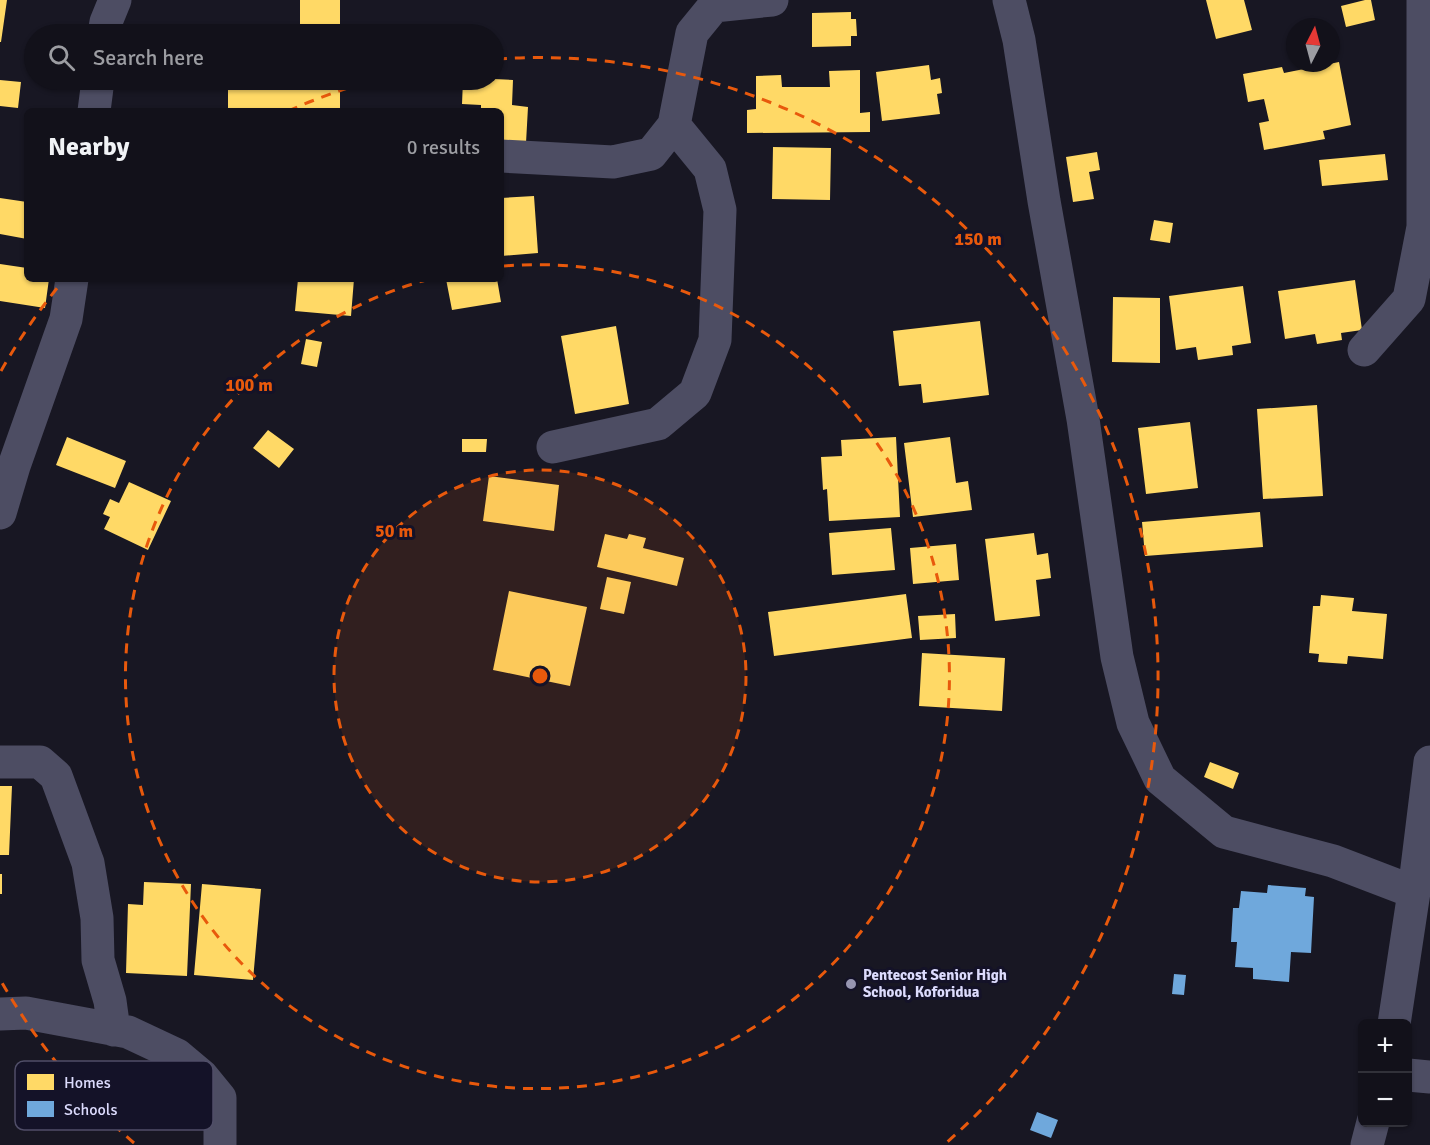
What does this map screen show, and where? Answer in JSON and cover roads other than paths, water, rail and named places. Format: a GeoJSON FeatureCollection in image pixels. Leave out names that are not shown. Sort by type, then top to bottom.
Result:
{"type":"FeatureCollection","features":[{"type":"Feature","properties":{"kind":"street"},"geometry":{"type":"LineString","coordinates":[[106,24],[115,0]]}},
{"type":"Feature","properties":{"kind":"street"},"geometry":{"type":"LineString","coordinates":[[504,156],[613,162],[651,154],[674,125],[692,33],[714,6],[772,0]]}},
{"type":"Feature","properties":{"kind":"street"},"geometry":{"type":"LineString","coordinates":[[1009,0],[1019,40],[1044,201],[1083,419],[1118,657],[1133,723],[1160,779],[1224,832],[1333,861],[1414,892]]}},
{"type":"Feature","properties":{"kind":"street"},"geometry":{"type":"LineString","coordinates":[[1364,350],[1408,299],[1424,227],[1423,0]]}},
{"type":"Feature","properties":{"kind":"street"},"geometry":{"type":"LineString","coordinates":[[94,108],[97,90]]}},
{"type":"Feature","properties":{"kind":"street"},"geometry":{"type":"LineString","coordinates":[[553,447],[658,424],[695,393],[715,340],[720,210],[710,169],[674,125]]}},
{"type":"Feature","properties":{"kind":"street"},"geometry":{"type":"LineString","coordinates":[[0,513],[14,466],[66,319],[72,282]]}},
{"type":"Feature","properties":{"kind":"street"},"geometry":{"type":"LineString","coordinates":[[0,762],[40,762],[56,776],[88,863],[97,918],[98,960],[110,1000],[114,1030]]}},
{"type":"Feature","properties":{"kind":"street"},"geometry":{"type":"LineString","coordinates":[[1395,1019],[1414,892],[1430,762]]}},
{"type":"Feature","properties":{"kind":"street"},"geometry":{"type":"LineString","coordinates":[[0,1014],[26,1013],[128,1032],[177,1055],[184,1061]]}},
{"type":"Feature","properties":{"kind":"street"},"geometry":{"type":"LineString","coordinates":[[1412,1075],[1430,1077]]}},
{"type":"Feature","properties":{"kind":"street"},"geometry":{"type":"LineString","coordinates":[[213,1089],[220,1098],[220,1145]]}},
{"type":"Feature","properties":{"kind":"street"},"geometry":{"type":"LineString","coordinates":[[1367,1145],[1372,1127]]}},
{"type":"Feature","properties":{"kind":"place","name":"Pentecost Senior High School, Koforidua"},"geometry":{"type":"Point","coordinates":[851,984]}}]}
